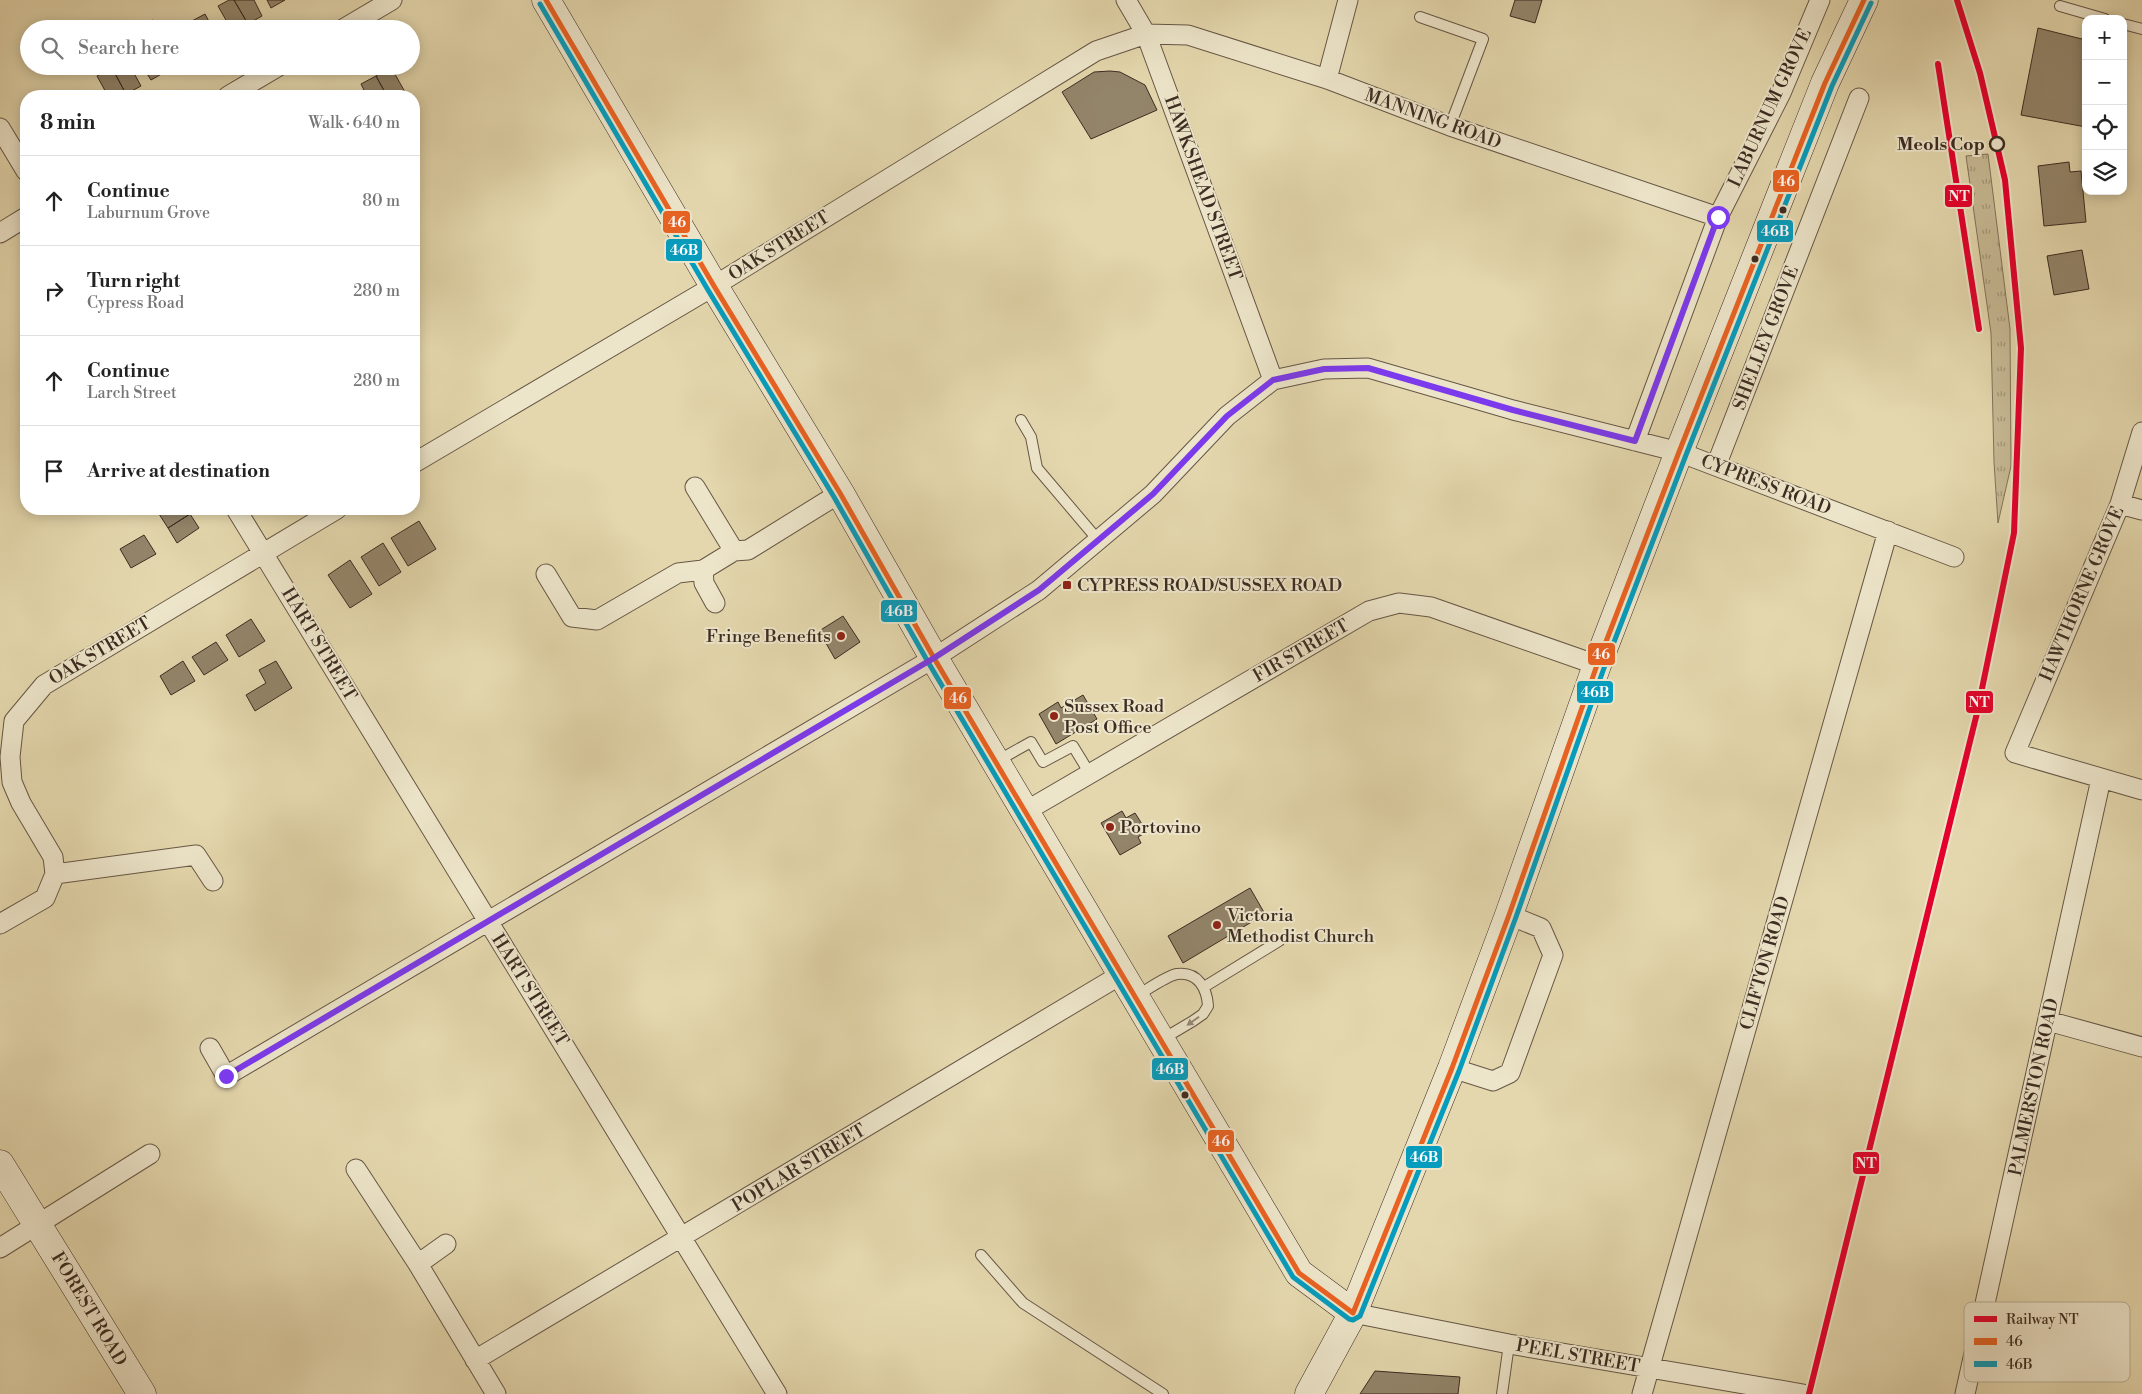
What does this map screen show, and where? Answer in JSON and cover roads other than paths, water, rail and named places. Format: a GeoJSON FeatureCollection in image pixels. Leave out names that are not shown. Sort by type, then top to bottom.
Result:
{"type":"FeatureCollection","features":[{"type":"Feature","properties":{"kind":"street"},"geometry":{"type":"LineString","coordinates":[[358,20],[392,0]]}},
{"type":"Feature","properties":{"kind":"street"},"geometry":{"type":"LineString","coordinates":[[546,0],[714,286],[840,493],[934,658],[1299,1272],[1353,1313]]}},
{"type":"Feature","properties":{"kind":"street","name":"HAWKSHEAD STREET"},"geometry":{"type":"LineString","coordinates":[[1126,0],[1146,34],[1273,380]]}},
{"type":"Feature","properties":{"kind":"street"},"geometry":{"type":"LineString","coordinates":[[1328,80],[1348,0]]}},
{"type":"Feature","properties":{"kind":"street","name":"LABURNUM GROVE"},"geometry":{"type":"LineString","coordinates":[[1635,441],[1718,217],[1782,93],[1820,0]]}},
{"type":"Feature","properties":{"kind":"street"},"geometry":{"type":"LineString","coordinates":[[1309,1394],[1353,1313],[1452,1068],[1509,915],[1597,665],[1679,452],[1842,43],[1864,0]]}},
{"type":"Feature","properties":{"kind":"street","name":"OAK STREET"},"geometry":{"type":"LineString","coordinates":[[420,459],[714,286],[1096,51],[1146,34]]}},
{"type":"Feature","properties":{"kind":"street","name":"MANNING ROAD"},"geometry":{"type":"LineString","coordinates":[[1146,34],[1188,35],[1328,80],[1450,126],[1718,217]]}},
{"type":"Feature","properties":{"kind":"street"},"geometry":{"type":"LineString","coordinates":[[238,90],[264,75]]}},
{"type":"Feature","properties":{"kind":"street","name":"SHELLEY GROVE"},"geometry":{"type":"LineString","coordinates":[[1716,466],[1859,98]]}},
{"type":"Feature","properties":{"kind":"street"},"geometry":{"type":"LineString","coordinates":[[0,128],[20,161]]}},
{"type":"Feature","properties":{"kind":"street"},"geometry":{"type":"LineString","coordinates":[[0,233],[20,221]]}},
{"type":"Feature","properties":{"kind":"street","name":"CYPRESS ROAD"},"geometry":{"type":"LineString","coordinates":[[210,1048],[226,1076],[934,658],[1039,590],[1153,494],[1227,416],[1273,380],[1324,369],[1368,368],[1513,410],[1679,452],[1954,557]]}},
{"type":"Feature","properties":{"kind":"street","name":"HAWTHORNE GROVE"},"geometry":{"type":"LineString","coordinates":[[2101,779],[2015,753],[2120,504],[2142,432]]}},
{"type":"Feature","properties":{"kind":"street"},"geometry":{"type":"LineString","coordinates":[[695,487],[734,551]]}},
{"type":"Feature","properties":{"kind":"street"},"geometry":{"type":"LineString","coordinates":[[546,574],[572,617],[598,620],[678,573],[703,570],[734,551],[748,550],[840,493]]}},
{"type":"Feature","properties":{"kind":"street"},"geometry":{"type":"LineString","coordinates":[[2120,504],[2142,510]]}},
{"type":"Feature","properties":{"kind":"street","name":"HART STREET"},"geometry":{"type":"LineString","coordinates":[[240,515],[777,1394]]}},
{"type":"Feature","properties":{"kind":"street","name":"OAK STREET"},"geometry":{"type":"LineString","coordinates":[[55,874],[52,857],[21,803],[12,782],[10,757],[14,721],[44,685],[327,515]]}},
{"type":"Feature","properties":{"kind":"street","name":"CLIFTON ROAD"},"geometry":{"type":"LineString","coordinates":[[1642,1394],[1888,531]]}},
{"type":"Feature","properties":{"kind":"street"},"geometry":{"type":"LineString","coordinates":[[703,570],[704,583],[715,603]]}},
{"type":"Feature","properties":{"kind":"street","name":"FIR STREET"},"geometry":{"type":"LineString","coordinates":[[1026,811],[1369,611],[1399,603],[1431,607],[1597,665]]}},
{"type":"Feature","properties":{"kind":"street"},"geometry":{"type":"LineString","coordinates":[[2101,779],[2142,790]]}},
{"type":"Feature","properties":{"kind":"street","name":"PALMERSTON ROAD"},"geometry":{"type":"LineString","coordinates":[[1985,1302],[2101,779]]}},
{"type":"Feature","properties":{"kind":"street"},"geometry":{"type":"LineString","coordinates":[[0,924],[45,898],[55,874],[196,855],[212,881]]}},
{"type":"Feature","properties":{"kind":"street"},"geometry":{"type":"LineString","coordinates":[[1452,1068],[1493,1081],[1510,1073],[1553,955],[1541,928],[1509,915]]}},
{"type":"Feature","properties":{"kind":"street","name":"POPLAR STREET"},"geometry":{"type":"LineString","coordinates":[[475,1360],[682,1238],[1129,985]]}},
{"type":"Feature","properties":{"kind":"street"},"geometry":{"type":"LineString","coordinates":[[2048,1021],[2142,1047]]}},
{"type":"Feature","properties":{"kind":"street"},"geometry":{"type":"LineString","coordinates":[[0,1248],[150,1154]]}},
{"type":"Feature","properties":{"kind":"street","name":"FOREST ROAD"},"geometry":{"type":"LineString","coordinates":[[0,1164],[142,1394]]}},
{"type":"Feature","properties":{"kind":"street"},"geometry":{"type":"LineString","coordinates":[[356,1169],[418,1264],[496,1394]]}},
{"type":"Feature","properties":{"kind":"street"},"geometry":{"type":"LineString","coordinates":[[418,1264],[446,1244]]}},
{"type":"Feature","properties":{"kind":"street","name":"PEEL STREET"},"geometry":{"type":"LineString","coordinates":[[1353,1313],[1509,1344],[1803,1394]]}},
{"type":"Feature","properties":{"kind":"lane"},"geometry":{"type":"LineString","coordinates":[[2060,6],[2091,15]]}},
{"type":"Feature","properties":{"kind":"lane"},"geometry":{"type":"LineString","coordinates":[[1420,17],[1483,39],[1450,126]]}},
{"type":"Feature","properties":{"kind":"lane"},"geometry":{"type":"LineString","coordinates":[[2127,25],[2142,29]]}},
{"type":"Feature","properties":{"kind":"lane"},"geometry":{"type":"LineString","coordinates":[[1021,420],[1030,437],[1037,468],[1098,540]]}},
{"type":"Feature","properties":{"kind":"lane"},"geometry":{"type":"LineString","coordinates":[[996,762],[1031,742],[1043,762],[1073,746],[1090,774]]}},
{"type":"Feature","properties":{"kind":"lane"},"geometry":{"type":"LineString","coordinates":[[1204,987],[1280,941]]}},
{"type":"Feature","properties":{"kind":"lane"},"geometry":{"type":"LineString","coordinates":[[1129,985],[1176,974],[1186,974],[1196,979],[1204,987],[1208,1006],[1203,1014],[1162,1040]]}},
{"type":"Feature","properties":{"kind":"lane"},"geometry":{"type":"LineString","coordinates":[[981,1255],[1023,1304],[1163,1394]]}},
{"type":"Feature","properties":{"kind":"lane"},"geometry":{"type":"LineString","coordinates":[[1502,1394],[1509,1344]]}},
{"type":"Feature","properties":{"kind":"rail line","name":"NT"},"geometry":{"type":"LineString","coordinates":[[1809,1394],[1977,713],[2014,533],[2021,348],[2005,180],[1980,73],[1957,0]]}},
{"type":"Feature","properties":{"kind":"rail line","name":"NT"},"geometry":{"type":"LineString","coordinates":[[1938,64],[1979,329]]}},
{"type":"Feature","properties":{"kind":"place","name":"Meols Cop"},"geometry":{"type":"Point","coordinates":[1997,144]}},
{"type":"Feature","properties":{"kind":"place","name":"CYPRESS ROAD/SUSSEX ROAD"},"geometry":{"type":"Point","coordinates":[1067,585]}},
{"type":"Feature","properties":{"kind":"place","name":"Fringe Benefits"},"geometry":{"type":"Point","coordinates":[841,636]}},
{"type":"Feature","properties":{"kind":"place","name":"Sussex Road Post Office"},"geometry":{"type":"Point","coordinates":[1054,716]}},
{"type":"Feature","properties":{"kind":"place","name":"Portovino"},"geometry":{"type":"Point","coordinates":[1110,827]}},
{"type":"Feature","properties":{"kind":"place","name":"Victoria Methodist Church"},"geometry":{"type":"Point","coordinates":[1217,925]}}]}
